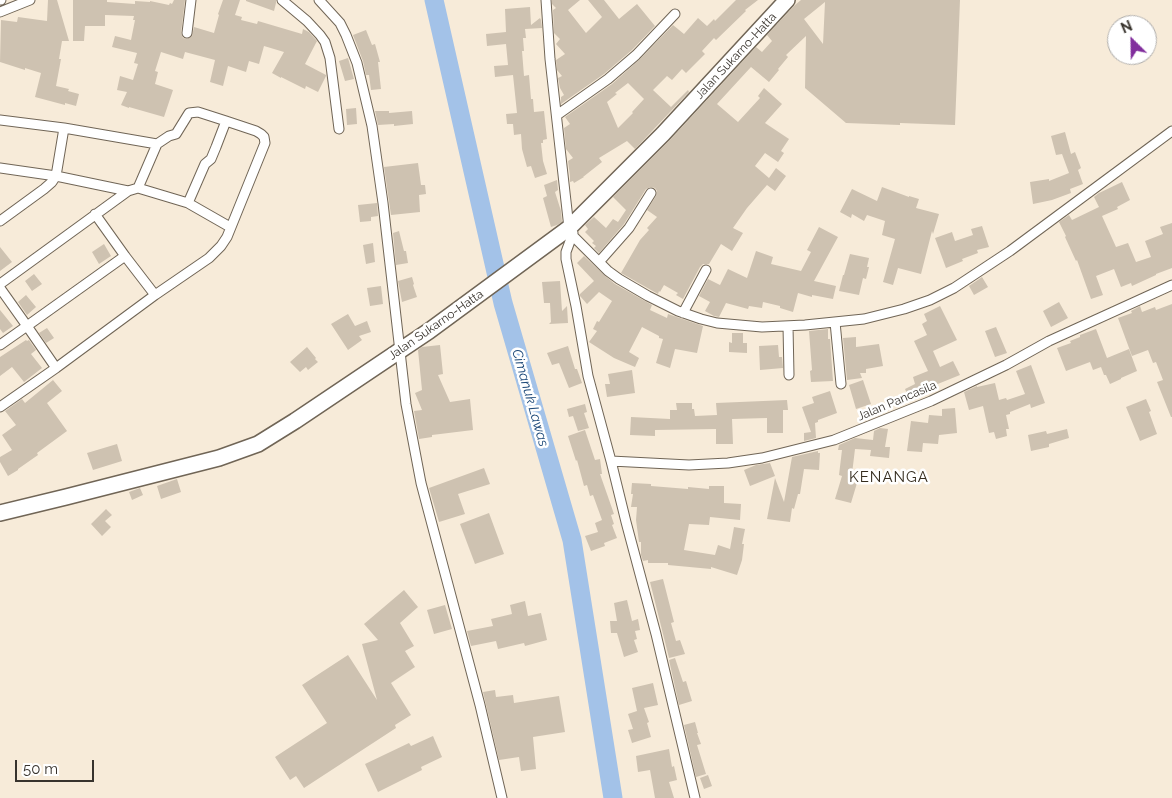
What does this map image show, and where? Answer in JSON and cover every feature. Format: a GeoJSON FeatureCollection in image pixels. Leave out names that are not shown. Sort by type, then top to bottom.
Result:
{"type":"FeatureCollection","features":[{"type":"Feature","properties":{"kind":"highway","name":"Jalan Sukarno-Hatta"},"geometry":{"type":"LineString","coordinates":[[0,513],[219,458],[258,444],[295,421],[429,331],[573,228],[787,0]]}},
{"type":"Feature","properties":{"kind":"street"},"geometry":{"type":"LineString","coordinates":[[0,12],[30,0]]}},
{"type":"Feature","properties":{"kind":"street"},"geometry":{"type":"LineString","coordinates":[[187,33],[191,0]]}},
{"type":"Feature","properties":{"kind":"street"},"geometry":{"type":"LineString","coordinates":[[282,0],[308,20],[325,42],[330,58],[338,129]]}},
{"type":"Feature","properties":{"kind":"street"},"geometry":{"type":"LineString","coordinates":[[319,0],[340,23],[346,35],[357,63],[372,126],[383,203],[406,404],[421,482],[476,690],[502,798]]}},
{"type":"Feature","properties":{"kind":"street"},"geometry":{"type":"LineString","coordinates":[[546,0],[550,59],[573,228],[566,252],[566,259],[588,376],[656,634],[695,798]]}},
{"type":"Feature","properties":{"kind":"street"},"geometry":{"type":"LineString","coordinates":[[557,115],[622,67],[675,14]]}},
{"type":"Feature","properties":{"kind":"street"},"geometry":{"type":"LineString","coordinates":[[0,407],[209,258],[221,246],[227,237],[265,142],[264,137],[262,134],[198,112],[189,113],[176,134],[157,144],[138,188]]}},
{"type":"Feature","properties":{"kind":"street"},"geometry":{"type":"LineString","coordinates":[[0,120],[64,128],[157,144]]}},
{"type":"Feature","properties":{"kind":"street"},"geometry":{"type":"LineString","coordinates":[[188,203],[205,164],[211,158],[226,121]]}},
{"type":"Feature","properties":{"kind":"street"},"geometry":{"type":"LineString","coordinates":[[0,221],[52,182],[56,176],[64,128]]}},
{"type":"Feature","properties":{"kind":"street"},"geometry":{"type":"LineString","coordinates":[[573,228],[599,262],[619,279],[648,296],[683,313],[701,319],[717,323],[762,327],[864,319],[904,309],[930,300],[954,288],[1010,251],[1172,130]]}},
{"type":"Feature","properties":{"kind":"street"},"geometry":{"type":"LineString","coordinates":[[0,168],[56,176],[128,191]]}},
{"type":"Feature","properties":{"kind":"street"},"geometry":{"type":"LineString","coordinates":[[0,284],[128,191],[138,188],[188,203],[230,227]]}},
{"type":"Feature","properties":{"kind":"street"},"geometry":{"type":"LineString","coordinates":[[599,262],[629,228],[651,193]]}},
{"type":"Feature","properties":{"kind":"street"},"geometry":{"type":"LineString","coordinates":[[95,214],[155,295]]}},
{"type":"Feature","properties":{"kind":"street"},"geometry":{"type":"LineString","coordinates":[[0,345],[125,256]]}},
{"type":"Feature","properties":{"kind":"street"},"geometry":{"type":"LineString","coordinates":[[683,313],[706,270]]}},
{"type":"Feature","properties":{"kind":"street","name":"Jalan Pancasila"},"geometry":{"type":"LineString","coordinates":[[611,461],[689,465],[728,463],[762,458],[834,440],[931,401],[1006,365],[1049,341],[1172,285]]}},
{"type":"Feature","properties":{"kind":"street"},"geometry":{"type":"LineString","coordinates":[[0,288],[56,368]]}},
{"type":"Feature","properties":{"kind":"street"},"geometry":{"type":"LineString","coordinates":[[835,322],[841,384]]}},
{"type":"Feature","properties":{"kind":"street"},"geometry":{"type":"LineString","coordinates":[[788,326],[789,375]]}},
{"type":"Feature","properties":{"kind":"building"},"geometry":{"type":"Polygon","coordinates":[[[48,0],[57,0],[69,41],[62,41],[56,86],[79,94],[76,106],[35,97],[41,73],[0,62],[1,20],[17,22],[18,17],[47,21],[48,0]]]}},
{"type":"Feature","properties":{"kind":"building"},"geometry":{"type":"Polygon","coordinates":[[[73,0],[107,0],[107,2],[135,4],[135,1],[150,1],[169,5],[174,0],[185,0],[181,33],[183,38],[187,39],[192,36],[194,27],[214,33],[223,0],[240,0],[235,15],[242,17],[241,20],[257,24],[258,21],[302,34],[303,29],[309,32],[317,41],[305,64],[326,76],[318,92],[306,86],[305,89],[281,78],[272,73],[284,52],[264,46],[259,64],[249,61],[246,72],[228,66],[223,86],[210,82],[215,60],[185,52],[183,59],[161,52],[155,71],[158,72],[155,84],[173,90],[164,117],[129,108],[121,105],[127,92],[117,90],[120,76],[133,80],[138,64],[134,63],[137,53],[112,47],[115,36],[131,40],[134,16],[105,15],[105,26],[85,26],[84,41],[73,41],[73,0]]]}},
{"type":"Feature","properties":{"kind":"building"},"geometry":{"type":"Polygon","coordinates":[[[246,0],[276,0],[276,3],[274,11],[246,0]]]}},
{"type":"Feature","properties":{"kind":"building"},"geometry":{"type":"Polygon","coordinates":[[[552,0],[580,0],[568,10],[586,33],[602,17],[588,0],[604,0],[619,19],[637,4],[655,26],[632,50],[604,74],[561,104],[561,97],[564,95],[558,78],[562,76],[557,70],[556,60],[565,54],[556,44],[560,39],[554,33],[553,10],[556,8],[552,4],[552,0]]]}},
{"type":"Feature","properties":{"kind":"building"},"geometry":{"type":"Polygon","coordinates":[[[736,0],[758,0],[745,10],[716,40],[714,38],[702,51],[705,54],[686,73],[682,69],[672,80],[667,76],[653,90],[671,107],[688,90],[689,92],[635,149],[627,141],[599,158],[602,162],[584,177],[574,183],[573,181],[570,182],[568,161],[573,158],[566,149],[564,128],[570,124],[565,117],[612,84],[673,25],[684,34],[698,18],[707,26],[714,19],[715,21],[736,0]],[[628,83],[615,93],[617,94],[607,102],[618,128],[633,113],[644,99],[628,83]]]}},
{"type":"Feature","properties":{"kind":"building"},"geometry":{"type":"Polygon","coordinates":[[[801,0],[960,0],[955,125],[846,123],[805,88],[806,36],[786,55],[788,57],[769,82],[751,67],[717,104],[738,122],[760,98],[758,96],[764,88],[782,104],[765,123],[789,139],[781,151],[784,153],[778,162],[765,153],[755,166],[769,178],[776,168],[786,176],[775,191],[767,185],[747,208],[733,228],[743,233],[732,251],[721,244],[709,264],[703,264],[700,267],[683,299],[676,295],[678,293],[664,285],[658,294],[621,273],[640,240],[649,230],[647,228],[657,217],[647,210],[656,196],[657,191],[655,188],[646,189],[624,224],[599,253],[594,248],[596,246],[592,243],[594,241],[585,232],[588,229],[585,225],[594,217],[606,228],[613,219],[618,222],[626,210],[613,197],[670,140],[756,47],[762,52],[772,41],[767,35],[801,0]],[[825,2],[804,19],[823,44],[825,2]]]}},
{"type":"Feature","properties":{"kind":"building"},"geometry":{"type":"Polygon","coordinates":[[[530,7],[531,25],[540,18],[542,28],[525,29],[526,38],[523,38],[524,51],[522,51],[524,76],[529,75],[534,112],[544,111],[547,139],[541,143],[547,174],[535,178],[531,166],[527,167],[522,149],[521,134],[514,135],[513,124],[507,124],[506,114],[517,113],[513,75],[495,77],[494,66],[508,65],[506,44],[487,46],[486,34],[506,32],[505,9],[530,7]]]}},
{"type":"Feature","properties":{"kind":"building"},"geometry":{"type":"Polygon","coordinates":[[[366,30],[372,45],[375,44],[380,62],[378,62],[381,89],[371,90],[369,75],[366,75],[353,35],[366,30]]]}},
{"type":"Feature","properties":{"kind":"building"},"geometry":{"type":"Polygon","coordinates":[[[348,58],[354,79],[345,81],[339,61],[348,58]]]}},
{"type":"Feature","properties":{"kind":"building"},"geometry":{"type":"Polygon","coordinates":[[[356,108],[357,124],[347,125],[346,109],[356,108]]]}},
{"type":"Feature","properties":{"kind":"building"},"geometry":{"type":"Polygon","coordinates":[[[375,111],[389,111],[389,113],[412,111],[413,124],[378,125],[375,111]]]}},
{"type":"Feature","properties":{"kind":"building"},"geometry":{"type":"Polygon","coordinates":[[[1065,132],[1071,154],[1075,152],[1081,168],[1078,170],[1083,184],[1070,189],[1071,193],[1033,204],[1030,182],[1049,179],[1049,181],[1069,173],[1062,154],[1056,155],[1051,136],[1065,132]]]}},
{"type":"Feature","properties":{"kind":"building"},"geometry":{"type":"Polygon","coordinates":[[[418,163],[421,185],[425,185],[426,194],[419,195],[420,212],[391,215],[384,167],[418,163]]]}},
{"type":"Feature","properties":{"kind":"building"},"geometry":{"type":"Polygon","coordinates":[[[557,180],[558,190],[555,192],[561,211],[562,222],[551,227],[543,198],[547,196],[544,185],[557,180]]]}},
{"type":"Feature","properties":{"kind":"building"},"geometry":{"type":"Polygon","coordinates":[[[1122,182],[1130,200],[1117,207],[1118,209],[1102,216],[1116,247],[1128,243],[1136,262],[1151,257],[1145,241],[1163,234],[1160,227],[1172,223],[1172,268],[1132,286],[1131,283],[1121,287],[1114,269],[1096,276],[1103,295],[1091,299],[1077,260],[1059,222],[1069,215],[1072,220],[1099,207],[1094,197],[1122,182]]]}},
{"type":"Feature","properties":{"kind":"building"},"geometry":{"type":"Polygon","coordinates":[[[882,187],[919,199],[916,208],[939,214],[933,234],[932,231],[921,274],[898,268],[893,285],[883,282],[895,239],[882,235],[885,221],[867,215],[864,221],[852,214],[851,218],[840,212],[852,189],[877,201],[882,187]]]}},
{"type":"Feature","properties":{"kind":"building"},"geometry":{"type":"Polygon","coordinates":[[[377,203],[378,216],[371,217],[371,221],[360,222],[358,205],[377,203]]]}},
{"type":"Feature","properties":{"kind":"building"},"geometry":{"type":"Polygon","coordinates":[[[982,226],[989,247],[977,250],[978,253],[946,268],[935,238],[952,232],[955,241],[973,235],[971,229],[982,226]]]}},
{"type":"Feature","properties":{"kind":"building"},"geometry":{"type":"Polygon","coordinates":[[[819,227],[838,237],[814,281],[836,286],[833,299],[812,295],[812,297],[798,293],[793,312],[780,308],[780,306],[763,302],[762,308],[749,306],[748,309],[726,303],[719,317],[705,311],[710,302],[699,296],[708,279],[720,285],[728,269],[747,278],[756,251],[773,257],[771,264],[801,271],[811,252],[807,250],[819,227]]]}},
{"type":"Feature","properties":{"kind":"building"},"geometry":{"type":"Polygon","coordinates":[[[399,231],[408,263],[396,265],[393,233],[399,231]]]}},
{"type":"Feature","properties":{"kind":"building"},"geometry":{"type":"Polygon","coordinates":[[[373,243],[375,262],[366,264],[363,245],[373,243]]]}},
{"type":"Feature","properties":{"kind":"building"},"geometry":{"type":"Polygon","coordinates":[[[104,244],[111,256],[99,264],[92,252],[104,244]]]}},
{"type":"Feature","properties":{"kind":"building"},"geometry":{"type":"Polygon","coordinates":[[[0,247],[12,262],[0,271],[0,247]]]}},
{"type":"Feature","properties":{"kind":"building"},"geometry":{"type":"Polygon","coordinates":[[[850,254],[869,258],[866,279],[863,278],[859,295],[839,291],[850,254]]]}},
{"type":"Feature","properties":{"kind":"building"},"geometry":{"type":"Polygon","coordinates":[[[584,256],[615,284],[652,305],[650,310],[667,318],[668,314],[703,326],[697,353],[675,349],[670,368],[656,363],[663,339],[642,327],[629,352],[639,358],[635,367],[614,358],[589,342],[597,331],[593,329],[597,321],[599,322],[612,301],[599,292],[587,304],[580,296],[594,281],[577,263],[584,256]]]}},
{"type":"Feature","properties":{"kind":"building"},"geometry":{"type":"Polygon","coordinates":[[[34,274],[42,284],[32,291],[25,281],[34,274]]]}},
{"type":"Feature","properties":{"kind":"building"},"geometry":{"type":"Polygon","coordinates":[[[412,277],[417,297],[402,302],[398,281],[412,277]]]}},
{"type":"Feature","properties":{"kind":"building"},"geometry":{"type":"Polygon","coordinates":[[[982,277],[988,287],[974,295],[969,286],[982,277]]]}},
{"type":"Feature","properties":{"kind":"building"},"geometry":{"type":"Polygon","coordinates":[[[560,281],[562,311],[567,306],[568,323],[549,324],[551,322],[550,303],[544,303],[542,282],[560,281]]]}},
{"type":"Feature","properties":{"kind":"building"},"geometry":{"type":"Polygon","coordinates":[[[381,286],[383,304],[370,306],[367,288],[381,286]]]}},
{"type":"Feature","properties":{"kind":"building"},"geometry":{"type":"Polygon","coordinates":[[[26,295],[36,307],[27,315],[18,302],[26,295]]]}},
{"type":"Feature","properties":{"kind":"building"},"geometry":{"type":"Polygon","coordinates":[[[1059,302],[1068,318],[1051,327],[1043,311],[1059,302]]]}},
{"type":"Feature","properties":{"kind":"building"},"geometry":{"type":"Polygon","coordinates":[[[1172,304],[1171,417],[1157,382],[1163,380],[1156,362],[1153,363],[1148,350],[1132,356],[1118,318],[1132,313],[1131,311],[1140,306],[1142,312],[1155,307],[1156,310],[1172,304]]]}},
{"type":"Feature","properties":{"kind":"building"},"geometry":{"type":"Polygon","coordinates":[[[940,306],[957,340],[933,351],[940,367],[953,361],[960,375],[908,396],[905,389],[915,384],[913,377],[928,371],[914,341],[927,335],[922,324],[927,321],[924,314],[940,306]]]}},
{"type":"Feature","properties":{"kind":"building"},"geometry":{"type":"Polygon","coordinates":[[[0,310],[13,326],[3,333],[0,329],[0,310]]]}},
{"type":"Feature","properties":{"kind":"building"},"geometry":{"type":"Polygon","coordinates":[[[348,314],[355,326],[367,321],[371,332],[359,336],[362,340],[348,350],[331,324],[348,314]]]}},
{"type":"Feature","properties":{"kind":"building"},"geometry":{"type":"Polygon","coordinates":[[[996,327],[1007,353],[995,357],[985,331],[996,327]]]}},
{"type":"Feature","properties":{"kind":"building"},"geometry":{"type":"Polygon","coordinates":[[[47,328],[54,338],[46,343],[39,333],[47,328]]]}},
{"type":"Feature","properties":{"kind":"building"},"geometry":{"type":"Polygon","coordinates":[[[828,329],[833,381],[811,382],[809,331],[828,329]]]}},
{"type":"Feature","properties":{"kind":"building"},"geometry":{"type":"Polygon","coordinates":[[[1096,329],[1107,358],[1129,349],[1137,371],[1110,384],[1101,367],[1093,370],[1090,362],[1066,371],[1057,348],[1071,343],[1070,341],[1080,337],[1080,335],[1096,329]]]}},
{"type":"Feature","properties":{"kind":"building"},"geometry":{"type":"Polygon","coordinates":[[[732,333],[743,333],[743,343],[747,343],[747,353],[729,352],[729,342],[732,343],[732,333]]]}},
{"type":"Feature","properties":{"kind":"building"},"geometry":{"type":"Polygon","coordinates":[[[856,337],[856,347],[879,344],[883,366],[866,369],[866,373],[860,373],[862,378],[847,380],[843,338],[856,337]]]}},
{"type":"Feature","properties":{"kind":"building"},"geometry":{"type":"Polygon","coordinates":[[[26,340],[29,340],[36,350],[31,354],[42,368],[24,382],[12,367],[0,376],[0,357],[26,340]]]}},
{"type":"Feature","properties":{"kind":"building"},"geometry":{"type":"Polygon","coordinates":[[[440,345],[443,374],[438,375],[450,402],[470,399],[473,430],[432,435],[432,437],[419,439],[414,411],[422,410],[415,393],[422,390],[418,350],[422,347],[440,345]]]}},
{"type":"Feature","properties":{"kind":"building"},"geometry":{"type":"Polygon","coordinates":[[[778,345],[779,357],[782,357],[783,368],[760,370],[759,346],[778,345]]]}},
{"type":"Feature","properties":{"kind":"building"},"geometry":{"type":"Polygon","coordinates":[[[568,346],[575,369],[577,369],[582,383],[569,388],[559,363],[552,365],[547,353],[568,346]]]}},
{"type":"Feature","properties":{"kind":"building"},"geometry":{"type":"Polygon","coordinates":[[[307,347],[318,362],[308,370],[306,367],[300,372],[290,362],[307,347]]]}},
{"type":"Feature","properties":{"kind":"building"},"geometry":{"type":"Polygon","coordinates":[[[1031,365],[1045,403],[1031,408],[1030,404],[1010,412],[1010,414],[1006,415],[1009,429],[1006,429],[1007,436],[996,439],[994,432],[989,433],[983,406],[969,410],[964,392],[977,386],[995,383],[999,400],[1006,398],[1007,400],[1025,394],[1016,371],[1031,365]]]}},
{"type":"Feature","properties":{"kind":"building"},"geometry":{"type":"Polygon","coordinates":[[[632,370],[635,393],[607,397],[605,384],[610,384],[608,374],[632,370]]]}},
{"type":"Feature","properties":{"kind":"building"},"geometry":{"type":"Polygon","coordinates":[[[53,380],[62,391],[47,403],[67,431],[8,476],[0,462],[0,457],[12,450],[2,435],[16,425],[5,411],[22,399],[25,403],[53,380]]]}},
{"type":"Feature","properties":{"kind":"building"},"geometry":{"type":"Polygon","coordinates":[[[863,380],[871,404],[856,409],[849,385],[863,380]]]}},
{"type":"Feature","properties":{"kind":"building"},"geometry":{"type":"Polygon","coordinates":[[[830,391],[837,413],[818,420],[815,423],[816,438],[804,441],[804,433],[811,432],[802,407],[814,403],[812,397],[830,391]]]}},
{"type":"Feature","properties":{"kind":"building"},"geometry":{"type":"Polygon","coordinates":[[[1146,399],[1157,434],[1140,441],[1126,407],[1146,399]]]}},
{"type":"Feature","properties":{"kind":"building"},"geometry":{"type":"Polygon","coordinates":[[[787,400],[788,410],[783,410],[783,433],[767,433],[767,418],[732,419],[733,444],[716,444],[716,429],[655,430],[655,436],[630,435],[631,417],[670,419],[670,410],[677,410],[676,403],[692,403],[695,416],[717,415],[716,403],[787,400]]]}},
{"type":"Feature","properties":{"kind":"building"},"geometry":{"type":"Polygon","coordinates":[[[585,404],[587,412],[584,413],[589,428],[578,431],[573,416],[569,417],[567,409],[585,404]]]}},
{"type":"Feature","properties":{"kind":"building"},"geometry":{"type":"Polygon","coordinates":[[[955,408],[957,433],[939,435],[938,444],[923,443],[922,452],[907,451],[911,421],[928,423],[929,415],[942,416],[942,409],[955,408]]]}},
{"type":"Feature","properties":{"kind":"building"},"geometry":{"type":"Polygon","coordinates":[[[880,428],[888,429],[885,447],[890,447],[889,458],[870,456],[871,450],[855,449],[851,482],[857,483],[851,503],[835,499],[842,476],[839,475],[842,450],[838,450],[839,445],[855,438],[873,440],[874,431],[880,428]]]}},
{"type":"Feature","properties":{"kind":"building"},"geometry":{"type":"Polygon","coordinates":[[[1067,429],[1069,438],[1049,444],[1049,447],[1031,451],[1028,435],[1046,431],[1047,434],[1067,429]]]}},
{"type":"Feature","properties":{"kind":"building"},"geometry":{"type":"Polygon","coordinates":[[[585,430],[595,460],[600,459],[602,474],[600,474],[614,514],[611,515],[614,524],[612,525],[617,538],[604,543],[605,546],[591,551],[585,536],[598,532],[595,523],[602,520],[593,495],[590,496],[587,485],[584,486],[568,436],[585,430]]]}},
{"type":"Feature","properties":{"kind":"building"},"geometry":{"type":"Polygon","coordinates":[[[117,444],[122,461],[93,470],[87,453],[117,444]]]}},
{"type":"Feature","properties":{"kind":"building"},"geometry":{"type":"Polygon","coordinates":[[[818,451],[820,453],[819,470],[804,469],[800,494],[798,494],[794,509],[792,508],[790,522],[767,519],[775,478],[784,502],[792,457],[818,451]]]}},
{"type":"Feature","properties":{"kind":"building"},"geometry":{"type":"Polygon","coordinates":[[[770,463],[775,476],[750,486],[744,470],[756,465],[770,463]]]}},
{"type":"Feature","properties":{"kind":"building"},"geometry":{"type":"Polygon","coordinates":[[[484,468],[490,484],[458,494],[465,514],[439,522],[429,488],[484,468]]]}},
{"type":"Feature","properties":{"kind":"building"},"geometry":{"type":"Polygon","coordinates":[[[177,479],[181,492],[161,499],[157,486],[177,479]]]}},
{"type":"Feature","properties":{"kind":"building"},"geometry":{"type":"Polygon","coordinates":[[[632,483],[688,489],[688,487],[709,489],[709,486],[724,486],[724,503],[741,504],[740,520],[710,517],[709,525],[689,524],[684,550],[715,555],[718,545],[730,549],[734,527],[745,529],[742,544],[744,544],[742,560],[737,575],[711,567],[711,569],[668,565],[668,563],[648,563],[648,560],[643,561],[636,520],[637,507],[631,507],[632,483]]]}},
{"type":"Feature","properties":{"kind":"building"},"geometry":{"type":"Polygon","coordinates":[[[140,488],[143,495],[132,500],[129,492],[140,488]]]}},
{"type":"Feature","properties":{"kind":"building"},"geometry":{"type":"Polygon","coordinates":[[[106,509],[112,515],[105,521],[111,527],[102,536],[91,524],[106,509]]]}},
{"type":"Feature","properties":{"kind":"building"},"geometry":{"type":"Polygon","coordinates":[[[489,513],[504,554],[475,564],[460,524],[489,513]]]}},
{"type":"Feature","properties":{"kind":"building"},"geometry":{"type":"Polygon","coordinates":[[[663,579],[674,622],[671,623],[676,641],[680,640],[685,654],[669,658],[650,582],[663,579]]]}},
{"type":"Feature","properties":{"kind":"building"},"geometry":{"type":"Polygon","coordinates":[[[404,590],[418,607],[400,623],[414,646],[405,651],[415,667],[391,683],[411,715],[395,725],[396,728],[304,788],[296,776],[290,780],[275,757],[327,723],[302,685],[348,655],[377,700],[362,644],[378,640],[364,624],[404,590]]]}},
{"type":"Feature","properties":{"kind":"building"},"geometry":{"type":"Polygon","coordinates":[[[627,600],[632,621],[638,619],[640,630],[635,631],[637,639],[634,640],[638,652],[624,657],[617,633],[611,633],[610,621],[617,621],[614,603],[627,600]]]}},
{"type":"Feature","properties":{"kind":"building"},"geometry":{"type":"Polygon","coordinates":[[[525,601],[528,616],[541,613],[547,640],[525,646],[524,643],[498,649],[496,641],[471,646],[467,631],[493,626],[491,619],[512,614],[510,605],[525,601]]]}},
{"type":"Feature","properties":{"kind":"building"},"geometry":{"type":"Polygon","coordinates":[[[445,605],[452,629],[434,634],[427,610],[445,605]]]}},
{"type":"Feature","properties":{"kind":"building"},"geometry":{"type":"Polygon","coordinates":[[[675,658],[683,682],[686,681],[692,701],[679,705],[669,660],[675,658]]]}},
{"type":"Feature","properties":{"kind":"building"},"geometry":{"type":"Polygon","coordinates":[[[653,683],[658,705],[644,708],[649,722],[647,723],[651,737],[632,743],[628,730],[633,729],[628,714],[637,711],[632,688],[653,683]]]}},
{"type":"Feature","properties":{"kind":"building"},"geometry":{"type":"Polygon","coordinates":[[[495,690],[496,697],[513,695],[514,703],[559,696],[565,732],[533,737],[536,769],[521,771],[519,757],[499,760],[483,692],[495,690]]]}},
{"type":"Feature","properties":{"kind":"building"},"geometry":{"type":"Polygon","coordinates":[[[695,722],[701,744],[697,745],[706,774],[696,777],[684,725],[695,722]]]}},
{"type":"Feature","properties":{"kind":"building"},"geometry":{"type":"Polygon","coordinates":[[[433,736],[442,757],[421,767],[422,770],[378,792],[365,764],[409,743],[411,746],[433,736]]]}},
{"type":"Feature","properties":{"kind":"building"},"geometry":{"type":"Polygon","coordinates":[[[669,749],[672,767],[674,766],[677,780],[669,782],[674,798],[655,798],[650,770],[638,772],[636,756],[669,749]]]}},
{"type":"Feature","properties":{"kind":"building"},"geometry":{"type":"Polygon","coordinates":[[[708,775],[712,786],[704,789],[700,778],[708,775]]]}},
{"type":"Feature","properties":{"kind":"waterway","name":"Cimanuk Lawas"},"geometry":{"type":"LineString","coordinates":[[434,0],[503,303],[572,540],[613,798]]}},
{"type":"Feature","properties":{"kind":"district","name":"KENANGA"},"geometry":{"type":"Point","coordinates":[889,477]}}]}
